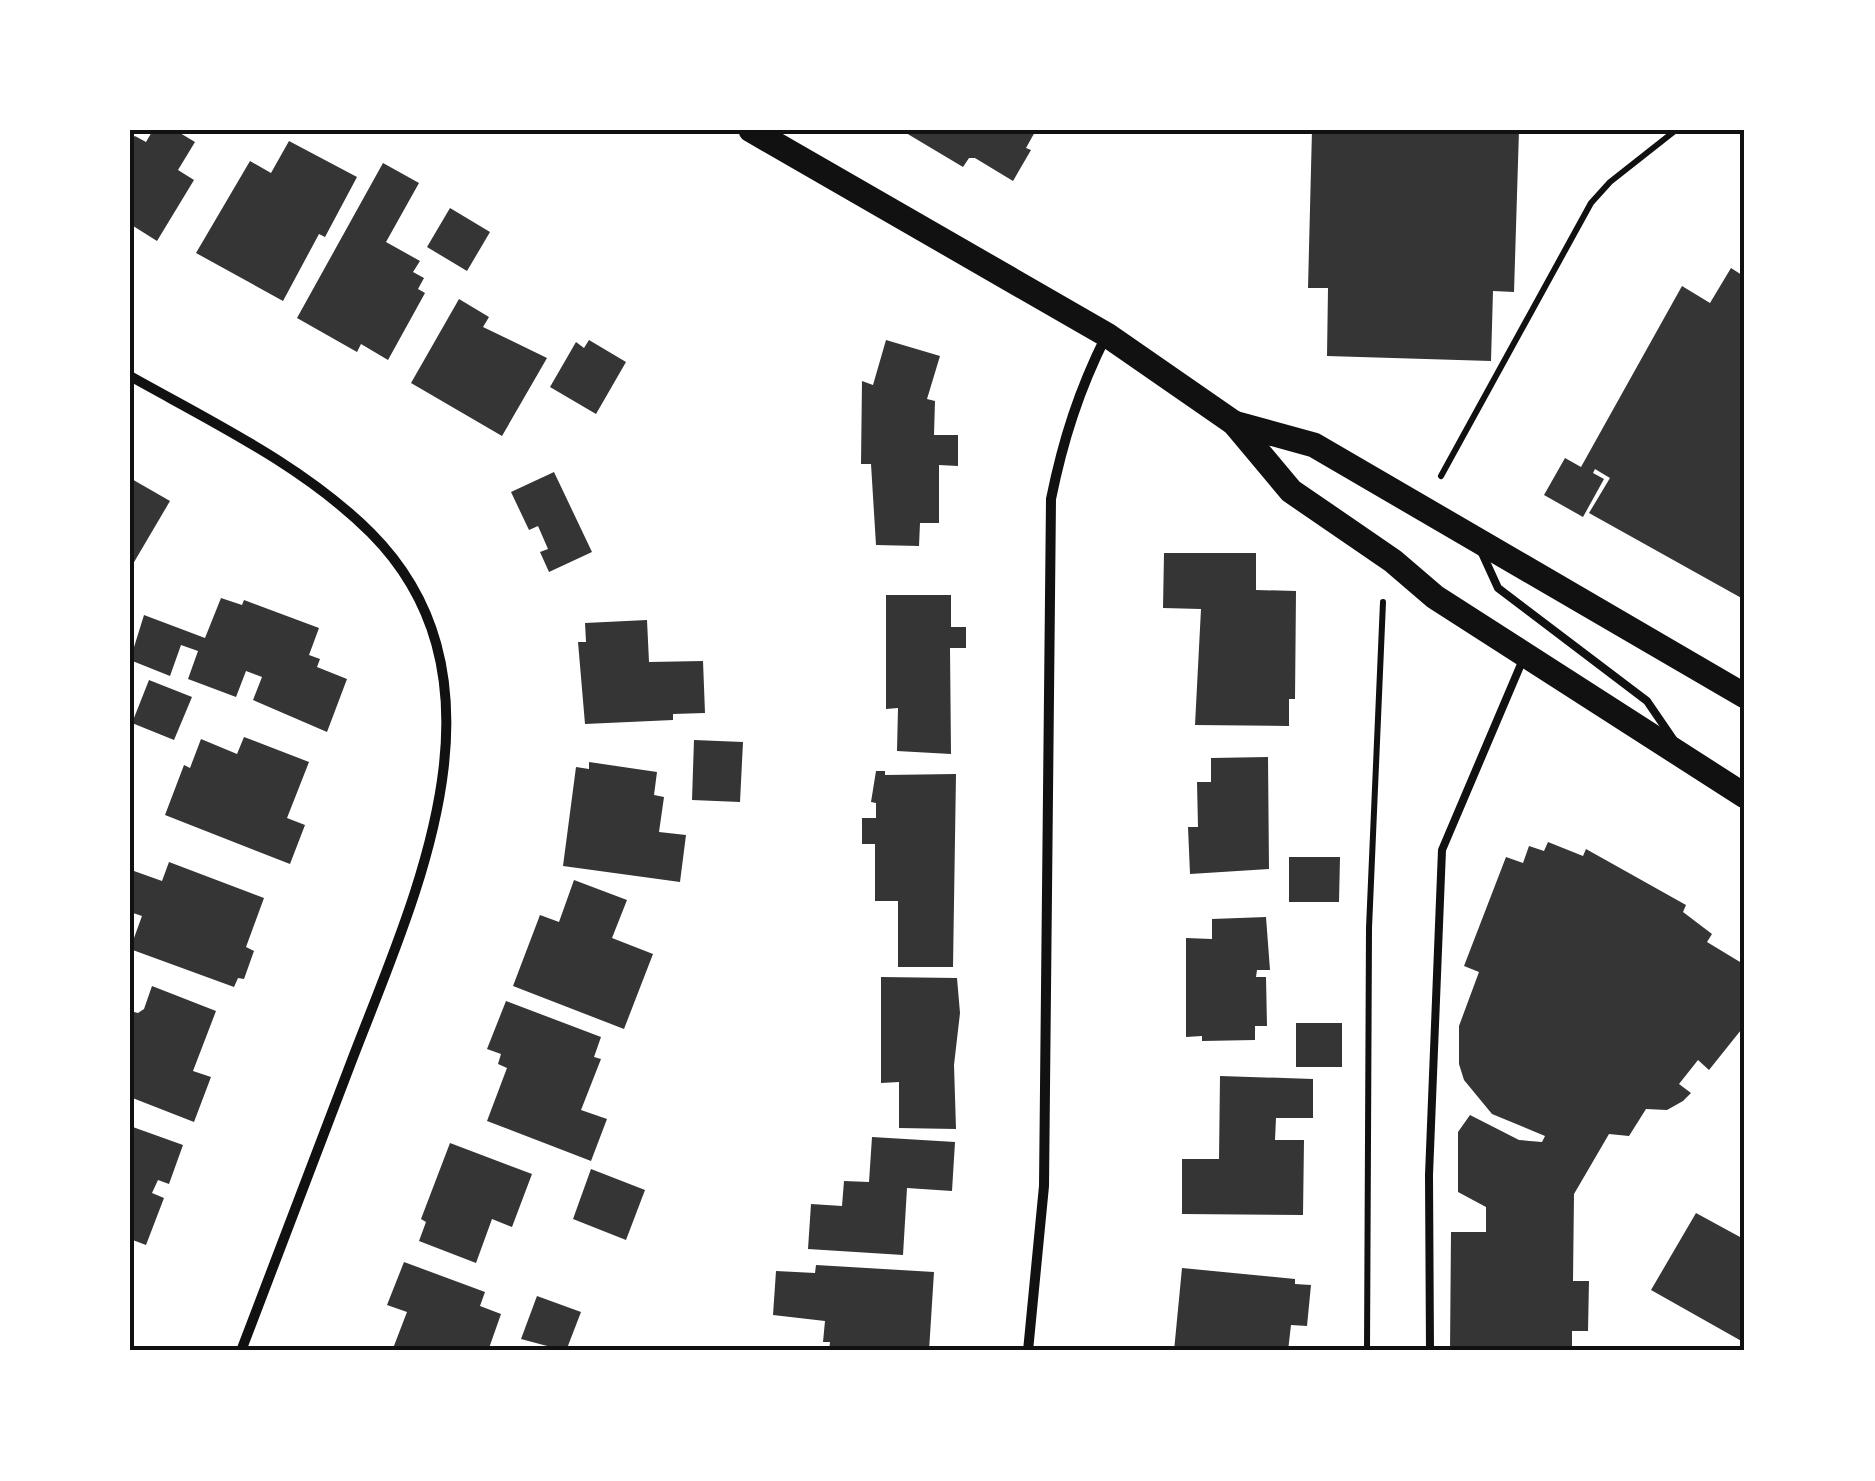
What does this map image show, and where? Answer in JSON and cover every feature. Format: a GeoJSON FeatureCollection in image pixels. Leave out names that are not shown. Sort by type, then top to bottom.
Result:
{"type":"FeatureCollection","features":[{"type":"Feature","properties":{"kind":"main road"},"geometry":{"type":"LineString","coordinates":[[751,130],[1107,335],[1234,423],[1291,491],[1393,561],[1435,597],[1745,796]]}},
{"type":"Feature","properties":{"kind":"main road"},"geometry":{"type":"LineString","coordinates":[[1234,423],[1314,446],[1474,535],[1745,696]]}},
{"type":"Feature","properties":{"kind":"street"},"geometry":{"type":"LineString","coordinates":[[1028,1351],[1044,1186],[1051,499],[1064,436],[1082,383],[1107,335]]}},
{"type":"Feature","properties":{"kind":"street"},"geometry":{"type":"LineString","coordinates":[[130,376],[314,486],[372,534],[412,587],[442,672],[448,720],[442,789],[420,883],[242,1351]]}},
{"type":"Feature","properties":{"kind":"lane"},"geometry":{"type":"LineString","coordinates":[[1474,535],[1498,588],[1647,701],[1687,758]]}},
{"type":"Feature","properties":{"kind":"lane"},"geometry":{"type":"LineString","coordinates":[[1430,1351],[1429,1175],[1442,850],[1525,655]]}},
{"type":"Feature","properties":{"kind":"path"},"geometry":{"type":"LineString","coordinates":[[1436,484],[1592,203],[1646,151],[1676,130]]}},
{"type":"Feature","properties":{"kind":"path"},"geometry":{"type":"LineString","coordinates":[[1367,1351],[1369,928],[1382,598]]}},
{"type":"Feature","properties":{"kind":"building"},"geometry":{"type":"Polygon","coordinates":[[[153,130],[175,130],[195,142],[178,170],[194,180],[157,241],[130,224],[130,140],[135,136],[146,142],[153,130]]]}},
{"type":"Feature","properties":{"kind":"building"},"geometry":{"type":"Polygon","coordinates":[[[901,130],[1036,130],[1026,148],[1031,150],[1013,181],[975,158],[969,158],[963,167],[901,130]]]}},
{"type":"Feature","properties":{"kind":"building"},"geometry":{"type":"Polygon","coordinates":[[[1312,130],[1519,130],[1514,292],[1493,291],[1491,361],[1327,356],[1328,288],[1308,288],[1312,130]]]}},
{"type":"Feature","properties":{"kind":"building"},"geometry":{"type":"Polygon","coordinates":[[[289,141],[357,177],[325,237],[319,234],[283,301],[196,253],[250,161],[271,173],[289,141]]]}},
{"type":"Feature","properties":{"kind":"building"},"geometry":{"type":"Polygon","coordinates":[[[383,163],[419,183],[386,242],[420,261],[413,272],[424,278],[418,289],[425,293],[388,360],[361,344],[357,352],[297,318],[383,163]]]}},
{"type":"Feature","properties":{"kind":"building"},"geometry":{"type":"Polygon","coordinates":[[[450,208],[490,232],[467,271],[427,247],[450,208]]]}},
{"type":"Feature","properties":{"kind":"building"},"geometry":{"type":"Polygon","coordinates":[[[1731,268],[1745,277],[1745,600],[1589,513],[1610,478],[1595,469],[1593,473],[1604,479],[1583,517],[1544,495],[1565,458],[1581,467],[1682,286],[1710,303],[1731,268]]]}},
{"type":"Feature","properties":{"kind":"building"},"geometry":{"type":"Polygon","coordinates":[[[459,299],[489,317],[483,327],[547,358],[502,436],[411,383],[459,299]]]}},
{"type":"Feature","properties":{"kind":"building"},"geometry":{"type":"Polygon","coordinates":[[[589,340],[626,362],[596,414],[550,387],[576,342],[584,348],[589,340]]]}},
{"type":"Feature","properties":{"kind":"building"},"geometry":{"type":"Polygon","coordinates":[[[886,340],[940,356],[927,399],[935,401],[934,435],[958,435],[958,466],[939,465],[939,523],[920,523],[919,546],[876,545],[871,464],[861,464],[862,381],[873,385],[886,340]]]}},
{"type":"Feature","properties":{"kind":"building"},"geometry":{"type":"Polygon","coordinates":[[[554,472],[592,552],[549,572],[540,552],[548,549],[538,526],[529,530],[511,492],[554,472]]]}},
{"type":"Feature","properties":{"kind":"building"},"geometry":{"type":"Polygon","coordinates":[[[130,478],[170,501],[130,569],[130,478]]]}},
{"type":"Feature","properties":{"kind":"building"},"geometry":{"type":"Polygon","coordinates":[[[1164,553],[1256,553],[1256,590],[1296,591],[1295,699],[1289,699],[1289,726],[1195,725],[1201,609],[1163,608],[1164,553]]]}},
{"type":"Feature","properties":{"kind":"building"},"geometry":{"type":"Polygon","coordinates":[[[886,595],[951,595],[951,627],[966,627],[966,648],[950,648],[951,754],[897,751],[898,708],[886,709],[886,595]]]}},
{"type":"Feature","properties":{"kind":"building"},"geometry":{"type":"Polygon","coordinates":[[[221,598],[242,605],[244,600],[319,628],[309,655],[320,659],[317,667],[347,679],[327,732],[253,700],[262,677],[246,671],[236,697],[188,679],[198,651],[181,645],[170,676],[130,660],[144,615],[205,638],[221,598]]]}},
{"type":"Feature","properties":{"kind":"building"},"geometry":{"type":"Polygon","coordinates":[[[647,620],[649,662],[703,661],[705,713],[673,714],[673,720],[585,724],[578,642],[586,642],[585,623],[647,620]]]}},
{"type":"Feature","properties":{"kind":"building"},"geometry":{"type":"Polygon","coordinates":[[[149,680],[192,697],[174,740],[132,723],[149,680]]]}},
{"type":"Feature","properties":{"kind":"building"},"geometry":{"type":"Polygon","coordinates":[[[244,737],[309,762],[287,818],[305,825],[290,864],[165,815],[184,765],[190,768],[201,739],[237,754],[244,737]]]}},
{"type":"Feature","properties":{"kind":"building"},"geometry":{"type":"Polygon","coordinates":[[[694,740],[743,742],[740,802],[692,800],[694,740]]]}},
{"type":"Feature","properties":{"kind":"building"},"geometry":{"type":"Polygon","coordinates":[[[1268,757],[1269,869],[1190,874],[1188,827],[1198,827],[1197,782],[1211,782],[1211,758],[1268,757]]]}},
{"type":"Feature","properties":{"kind":"building"},"geometry":{"type":"Polygon","coordinates":[[[589,762],[657,772],[654,795],[664,797],[659,832],[686,835],[680,882],[563,866],[576,767],[589,769],[589,762]]]}},
{"type":"Feature","properties":{"kind":"building"},"geometry":{"type":"Polygon","coordinates":[[[876,771],[885,771],[885,775],[956,774],[953,967],[898,967],[898,901],[875,901],[875,844],[862,844],[862,818],[876,818],[876,803],[871,802],[876,771]]]}},
{"type":"Feature","properties":{"kind":"building"},"geometry":{"type":"Polygon","coordinates":[[[1548,842],[1583,856],[1586,849],[1686,905],[1683,912],[1712,934],[1707,942],[1745,965],[1745,1025],[1709,1070],[1698,1060],[1679,1084],[1691,1093],[1683,1101],[1667,1110],[1646,1109],[1629,1136],[1609,1134],[1574,1194],[1573,1281],[1589,1281],[1588,1331],[1572,1331],[1572,1351],[1450,1351],[1451,1232],[1486,1232],[1486,1207],[1458,1192],[1458,1132],[1470,1115],[1519,1140],[1542,1142],[1545,1136],[1492,1114],[1464,1080],[1459,1064],[1459,1026],[1479,972],[1464,966],[1506,857],[1523,863],[1529,846],[1544,851],[1548,842]]]}},
{"type":"Feature","properties":{"kind":"building"},"geometry":{"type":"Polygon","coordinates":[[[1289,857],[1340,857],[1339,902],[1289,902],[1289,857]]]}},
{"type":"Feature","properties":{"kind":"building"},"geometry":{"type":"Polygon","coordinates":[[[169,862],[264,898],[246,947],[254,951],[244,979],[238,978],[234,987],[130,949],[142,916],[130,912],[134,871],[162,881],[169,862]]]}},
{"type":"Feature","properties":{"kind":"building"},"geometry":{"type":"Polygon","coordinates":[[[574,880],[627,900],[612,938],[653,954],[624,1029],[513,986],[540,915],[559,922],[574,880]]]}},
{"type":"Feature","properties":{"kind":"building"},"geometry":{"type":"Polygon","coordinates":[[[1266,917],[1270,970],[1257,970],[1256,977],[1266,977],[1267,1026],[1255,1026],[1255,1040],[1202,1041],[1202,1036],[1186,1037],[1186,938],[1212,939],[1212,919],[1266,917]]]}},
{"type":"Feature","properties":{"kind":"building"},"geometry":{"type":"Polygon","coordinates":[[[881,977],[957,978],[960,1013],[954,1065],[956,1129],[899,1128],[899,1082],[881,1083],[881,977]]]}},
{"type":"Feature","properties":{"kind":"building"},"geometry":{"type":"Polygon","coordinates":[[[152,986],[216,1011],[193,1071],[211,1077],[194,1122],[130,1097],[130,1011],[138,1013],[144,1009],[152,986]]]}},
{"type":"Feature","properties":{"kind":"building"},"geometry":{"type":"Polygon","coordinates":[[[506,1001],[601,1037],[594,1057],[601,1059],[581,1110],[607,1119],[591,1161],[487,1121],[507,1068],[498,1064],[501,1054],[487,1049],[506,1001]]]}},
{"type":"Feature","properties":{"kind":"building"},"geometry":{"type":"Polygon","coordinates":[[[1296,1023],[1342,1023],[1342,1067],[1296,1067],[1296,1023]]]}},
{"type":"Feature","properties":{"kind":"building"},"geometry":{"type":"Polygon","coordinates":[[[1220,1076],[1313,1079],[1313,1118],[1276,1118],[1275,1140],[1304,1140],[1303,1215],[1182,1214],[1182,1159],[1219,1159],[1220,1076]]]}},
{"type":"Feature","properties":{"kind":"building"},"geometry":{"type":"Polygon","coordinates":[[[130,1126],[183,1145],[169,1184],[158,1180],[152,1193],[164,1198],[146,1245],[130,1239],[130,1126]]]}},
{"type":"Feature","properties":{"kind":"building"},"geometry":{"type":"Polygon","coordinates":[[[872,1137],[955,1142],[952,1191],[907,1188],[903,1255],[808,1249],[811,1204],[842,1206],[844,1181],[869,1182],[872,1137]]]}},
{"type":"Feature","properties":{"kind":"building"},"geometry":{"type":"Polygon","coordinates":[[[450,1143],[532,1174],[512,1227],[492,1219],[476,1263],[419,1241],[426,1222],[421,1219],[450,1143]]]}},
{"type":"Feature","properties":{"kind":"building"},"geometry":{"type":"Polygon","coordinates":[[[591,1169],[645,1190],[626,1240],[573,1219],[591,1169]]]}},
{"type":"Feature","properties":{"kind":"building"},"geometry":{"type":"Polygon","coordinates":[[[1696,1213],[1740,1237],[1745,1228],[1745,1343],[1651,1290],[1696,1213]]]}},
{"type":"Feature","properties":{"kind":"building"},"geometry":{"type":"Polygon","coordinates":[[[404,1262],[485,1292],[480,1306],[501,1314],[488,1351],[392,1351],[407,1312],[387,1305],[404,1262]]]}},
{"type":"Feature","properties":{"kind":"building"},"geometry":{"type":"Polygon","coordinates":[[[816,1265],[934,1272],[929,1351],[829,1351],[830,1342],[823,1342],[825,1321],[773,1315],[776,1271],[815,1273],[816,1265]]]}},
{"type":"Feature","properties":{"kind":"building"},"geometry":{"type":"Polygon","coordinates":[[[1182,1268],[1295,1279],[1295,1284],[1311,1285],[1307,1326],[1291,1325],[1288,1351],[1174,1351],[1182,1268]]]}},
{"type":"Feature","properties":{"kind":"building"},"geometry":{"type":"Polygon","coordinates":[[[537,1296],[581,1312],[566,1351],[521,1339],[537,1296]]]}}]}
